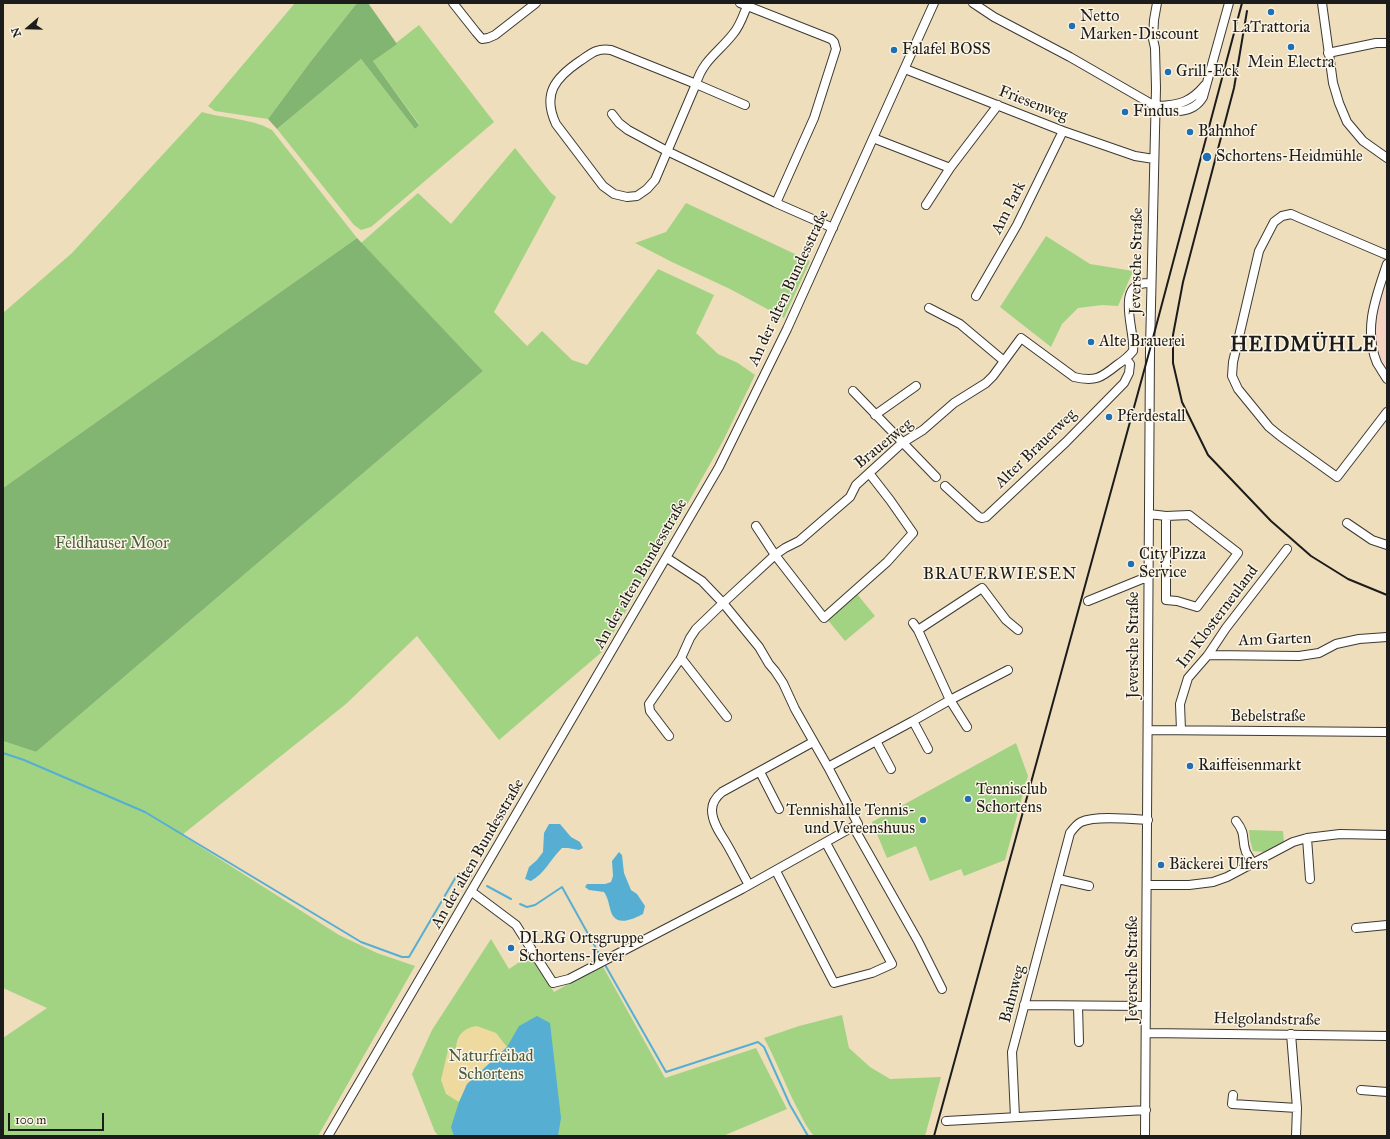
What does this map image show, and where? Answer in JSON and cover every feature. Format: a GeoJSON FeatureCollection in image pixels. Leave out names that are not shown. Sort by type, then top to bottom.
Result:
{"type":"FeatureCollection","features":[{"type":"Feature","properties":{"kind":"street"},"geometry":{"type":"LineString","coordinates":[[454,3],[482,39],[495,35],[536,3]]}},
{"type":"Feature","properties":{"kind":"street","name":"An der alten Bundesstraße"},"geometry":{"type":"LineString","coordinates":[[328,1136],[472,892],[719,467],[787,329],[934,3]]}},
{"type":"Feature","properties":{"kind":"street"},"geometry":{"type":"LineString","coordinates":[[967,3],[974,4],[994,17],[1070,57],[1155,106],[1170,112],[1190,109],[1200,102],[1207,83],[1229,3]]}},
{"type":"Feature","properties":{"kind":"street","name":"Jeversche Straße"},"geometry":{"type":"LineString","coordinates":[[1145,1136],[1147,1033],[1150,283],[1155,106],[1155,48],[1153,40],[1157,3]]}},
{"type":"Feature","properties":{"kind":"street"},"geometry":{"type":"LineString","coordinates":[[1322,3],[1333,83],[1339,103],[1347,122],[1363,141],[1387,158]]}},
{"type":"Feature","properties":{"kind":"street"},"geometry":{"type":"LineString","coordinates":[[744,105],[696,84],[611,50],[602,49],[593,52],[574,65],[556,82],[552,90],[550,103],[551,113],[556,124],[603,186],[614,194],[627,197],[637,196],[647,189],[655,180],[696,84],[702,68],[733,34],[740,24],[743,4],[831,39],[834,42],[836,49],[814,118],[776,203]]}},
{"type":"Feature","properties":{"kind":"street"},"geometry":{"type":"LineString","coordinates":[[1328,53],[1376,43],[1387,43]]}},
{"type":"Feature","properties":{"kind":"street","name":"Friesenweg"},"geometry":{"type":"LineString","coordinates":[[905,69],[1063,131],[1135,156],[1154,159]]}},
{"type":"Feature","properties":{"kind":"street"},"geometry":{"type":"LineString","coordinates":[[926,205],[950,168],[998,105]]}},
{"type":"Feature","properties":{"kind":"street"},"geometry":{"type":"LineString","coordinates":[[612,114],[619,123],[628,130],[667,151],[776,203],[833,228]]}},
{"type":"Feature","properties":{"kind":"street","name":"Am Park"},"geometry":{"type":"LineString","coordinates":[[976,296],[1017,226],[1063,131]]}},
{"type":"Feature","properties":{"kind":"street"},"geometry":{"type":"LineString","coordinates":[[873,138],[950,168]]}},
{"type":"Feature","properties":{"kind":"street"},"geometry":{"type":"LineString","coordinates":[[1387,255],[1290,214],[1282,216],[1274,222],[1259,251],[1234,355],[1232,376],[1238,389],[1269,427],[1337,478],[1387,412]]}},
{"type":"Feature","properties":{"kind":"street"},"geometry":{"type":"LineString","coordinates":[[1387,264],[1375,298],[1371,320],[1371,340],[1377,363],[1387,379]]}},
{"type":"Feature","properties":{"kind":"street"},"geometry":{"type":"LineString","coordinates":[[1126,359],[1133,351],[1134,347],[1129,320],[1129,298],[1138,286],[1143,283],[1150,283]]}},
{"type":"Feature","properties":{"kind":"street"},"geometry":{"type":"LineString","coordinates":[[929,308],[960,324],[1004,361]]}},
{"type":"Feature","properties":{"kind":"street","name":"Brauerweg"},"geometry":{"type":"LineString","coordinates":[[669,736],[650,711],[649,704],[680,658],[696,628],[775,555],[784,548],[799,541],[850,497],[856,485],[902,443],[923,430],[954,403],[986,383],[993,376],[1021,338],[1074,377],[1083,379],[1102,377],[1126,359]]}},
{"type":"Feature","properties":{"kind":"street","name":"Alter Brauerweg"},"geometry":{"type":"LineString","coordinates":[[945,486],[979,517],[986,517],[1066,442],[1124,383],[1129,373],[1130,364],[1126,359]]}},
{"type":"Feature","properties":{"kind":"street"},"geometry":{"type":"LineString","coordinates":[[875,415],[916,386]]}},
{"type":"Feature","properties":{"kind":"street"},"geometry":{"type":"LineString","coordinates":[[853,391],[936,477]]}},
{"type":"Feature","properties":{"kind":"street"},"geometry":{"type":"LineString","coordinates":[[756,526],[775,555],[824,618],[887,562],[913,533],[869,473]]}},
{"type":"Feature","properties":{"kind":"street"},"geometry":{"type":"LineString","coordinates":[[1149,514],[1166,516],[1189,515],[1238,553],[1197,606],[1166,600],[1166,516]]}},
{"type":"Feature","properties":{"kind":"street"},"geometry":{"type":"LineString","coordinates":[[1347,523],[1372,540],[1387,545]]}},
{"type":"Feature","properties":{"kind":"street","name":"Im Klosterneuland"},"geometry":{"type":"LineString","coordinates":[[1181,730],[1180,704],[1188,678],[1208,655],[1226,628],[1287,549]]}},
{"type":"Feature","properties":{"kind":"street"},"geometry":{"type":"LineString","coordinates":[[472,892],[516,925],[553,983],[569,979],[603,962],[776,871],[854,828],[858,824],[795,709],[788,692],[759,647],[723,602],[702,581],[667,558]]}},
{"type":"Feature","properties":{"kind":"street"},"geometry":{"type":"LineString","coordinates":[[1088,601],[1142,579],[1148,579]]}},
{"type":"Feature","properties":{"kind":"street"},"geometry":{"type":"LineString","coordinates":[[967,727],[950,700],[915,627],[982,588],[1006,620],[1018,630]]}},
{"type":"Feature","properties":{"kind":"street","name":"Am Garten"},"geometry":{"type":"LineString","coordinates":[[1208,655],[1299,656],[1319,653],[1336,644],[1359,639],[1387,637]]}},
{"type":"Feature","properties":{"kind":"street"},"geometry":{"type":"LineString","coordinates":[[680,658],[727,717]]}},
{"type":"Feature","properties":{"kind":"street"},"geometry":{"type":"LineString","coordinates":[[828,767],[1008,670]]}},
{"type":"Feature","properties":{"kind":"street"},"geometry":{"type":"LineString","coordinates":[[913,721],[928,749]]}},
{"type":"Feature","properties":{"kind":"street","name":"Bebelstraße"},"geometry":{"type":"LineString","coordinates":[[1148,730],[1387,732]]}},
{"type":"Feature","properties":{"kind":"street"},"geometry":{"type":"LineString","coordinates":[[876,741],[891,769]]}},
{"type":"Feature","properties":{"kind":"street"},"geometry":{"type":"LineString","coordinates":[[749,885],[713,818],[712,810],[715,798],[722,792],[813,742]]}},
{"type":"Feature","properties":{"kind":"street"},"geometry":{"type":"LineString","coordinates":[[760,772],[779,809]]}},
{"type":"Feature","properties":{"kind":"street","name":"Bahnweg"},"geometry":{"type":"LineString","coordinates":[[1015,1118],[1012,1052],[1070,833],[1082,822],[1095,819],[1148,820]]}},
{"type":"Feature","properties":{"kind":"street"},"geometry":{"type":"LineString","coordinates":[[1236,821],[1242,828],[1246,852],[1253,864]]}},
{"type":"Feature","properties":{"kind":"street"},"geometry":{"type":"LineString","coordinates":[[854,828],[918,941],[942,989]]}},
{"type":"Feature","properties":{"kind":"street"},"geometry":{"type":"LineString","coordinates":[[1147,885],[1189,885],[1213,882],[1227,877],[1293,842],[1307,838],[1340,834],[1387,836]]}},
{"type":"Feature","properties":{"kind":"street"},"geometry":{"type":"LineString","coordinates":[[1307,838],[1310,879]]}},
{"type":"Feature","properties":{"kind":"street"},"geometry":{"type":"LineString","coordinates":[[776,871],[834,983],[872,973],[892,964],[826,843]]}},
{"type":"Feature","properties":{"kind":"street"},"geometry":{"type":"LineString","coordinates":[[1058,879],[1089,886]]}},
{"type":"Feature","properties":{"kind":"street"},"geometry":{"type":"LineString","coordinates":[[1356,928],[1387,925]]}},
{"type":"Feature","properties":{"kind":"street"},"geometry":{"type":"LineString","coordinates":[[1024,1005],[1146,1006]]}},
{"type":"Feature","properties":{"kind":"street"},"geometry":{"type":"LineString","coordinates":[[1078,1006],[1079,1042]]}},
{"type":"Feature","properties":{"kind":"street","name":"Helgolandstraße"},"geometry":{"type":"LineString","coordinates":[[1147,1033],[1387,1036]]}},
{"type":"Feature","properties":{"kind":"street"},"geometry":{"type":"LineString","coordinates":[[1291,1034],[1297,1108],[1296,1136]]}},
{"type":"Feature","properties":{"kind":"street"},"geometry":{"type":"LineString","coordinates":[[1361,1090],[1387,1092]]}},
{"type":"Feature","properties":{"kind":"street"},"geometry":{"type":"LineString","coordinates":[[1233,1096],[1232,1104],[1297,1108]]}},
{"type":"Feature","properties":{"kind":"street"},"geometry":{"type":"LineString","coordinates":[[946,1121],[1146,1110]]}},
{"type":"Feature","properties":{"kind":"shaded area"},"geometry":{"type":"Polygon","coordinates":[[[1387,281],[1387,369],[1381,359],[1375,337],[1377,309],[1387,281]]]}},
{"type":"Feature","properties":{"kind":"green space"},"geometry":{"type":"Polygon","coordinates":[[[295,3],[357,3],[268,119],[215,111],[208,106],[295,3]]]}},
{"type":"Feature","properties":{"kind":"green space"},"geometry":{"type":"Polygon","coordinates":[[[357,3],[368,3],[397,44],[373,61],[419,125],[415,129],[361,59],[277,129],[268,119],[357,3]]]}},
{"type":"Feature","properties":{"kind":"green space"},"geometry":{"type":"Polygon","coordinates":[[[419,25],[494,122],[371,227],[361,230],[354,225],[277,129],[361,59],[415,129],[419,124],[373,61],[419,25]]]}},
{"type":"Feature","properties":{"kind":"green space"},"geometry":{"type":"Polygon","coordinates":[[[202,112],[255,123],[272,130],[357,238],[3,488],[3,313],[72,253],[202,112]]]}},
{"type":"Feature","properties":{"kind":"green space"},"geometry":{"type":"Polygon","coordinates":[[[515,148],[551,193],[556,197],[494,312],[527,346],[542,331],[572,360],[587,365],[658,269],[714,295],[696,333],[718,354],[738,363],[755,375],[723,441],[603,651],[499,740],[417,636],[346,704],[182,835],[339,935],[377,953],[415,966],[318,1136],[3,1136],[3,1038],[47,1008],[3,988],[3,741],[36,752],[483,371],[361,243],[418,193],[451,224],[515,148]]]}},
{"type":"Feature","properties":{"kind":"green space"},"geometry":{"type":"Polygon","coordinates":[[[686,203],[810,261],[784,318],[730,289],[635,243],[666,232],[686,203]]]}},
{"type":"Feature","properties":{"kind":"green space"},"geometry":{"type":"Polygon","coordinates":[[[1046,236],[1090,264],[1133,271],[1118,306],[1102,305],[1078,308],[1062,324],[1051,347],[1000,307],[1046,236]]]}},
{"type":"Feature","properties":{"kind":"green space","name":"Feldhauser Moor"},"geometry":{"type":"Polygon","coordinates":[[[357,238],[483,371],[36,752],[3,741],[3,488],[357,238]]]}},
{"type":"Feature","properties":{"kind":"green space"},"geometry":{"type":"Polygon","coordinates":[[[857,594],[875,616],[845,641],[827,619],[857,594]]]}},
{"type":"Feature","properties":{"kind":"green space","name":"Tennisclub Schortens"},"geometry":{"type":"Polygon","coordinates":[[[1016,743],[1028,776],[1005,860],[964,876],[961,869],[930,881],[916,846],[887,858],[872,822],[1016,743]]]}},
{"type":"Feature","properties":{"kind":"green space"},"geometry":{"type":"Polygon","coordinates":[[[1249,830],[1283,831],[1284,842],[1264,852],[1253,851],[1249,830]]]}},
{"type":"Feature","properties":{"kind":"green space","name":"Naturfreibad Schortens"},"geometry":{"type":"Polygon","coordinates":[[[491,939],[509,969],[530,955],[554,992],[602,965],[665,1078],[756,1048],[787,1109],[723,1136],[439,1136],[435,1132],[412,1074],[432,1030],[491,939]]]}},
{"type":"Feature","properties":{"kind":"green space"},"geometry":{"type":"Polygon","coordinates":[[[842,1015],[849,1048],[870,1067],[890,1079],[941,1077],[925,1136],[814,1136],[804,1122],[764,1038],[799,1026],[842,1015]]]}},
{"type":"Feature","properties":{"kind":"sand"},"geometry":{"type":"Polygon","coordinates":[[[477,1026],[496,1033],[507,1047],[468,1084],[459,1102],[446,1094],[441,1080],[448,1050],[456,1049],[457,1040],[461,1033],[477,1026]]]}},
{"type":"Feature","properties":{"kind":"water"},"geometry":{"type":"Polygon","coordinates":[[[549,824],[560,824],[571,837],[580,842],[583,848],[579,850],[562,848],[536,878],[531,881],[525,879],[529,867],[543,852],[544,833],[549,824]]]}},
{"type":"Feature","properties":{"kind":"water"},"geometry":{"type":"Polygon","coordinates":[[[619,852],[622,855],[624,873],[631,890],[637,894],[645,906],[643,914],[623,921],[616,919],[613,916],[604,892],[589,890],[585,887],[587,884],[605,884],[611,882],[613,876],[612,861],[619,852]]]}},
{"type":"Feature","properties":{"kind":"water"},"geometry":{"type":"Polygon","coordinates":[[[537,1016],[550,1023],[561,1118],[558,1136],[454,1136],[451,1127],[459,1102],[467,1084],[507,1047],[519,1026],[537,1016]]]}},
{"type":"Feature","properties":{"kind":"waterway"},"geometry":{"type":"LineString","coordinates":[[3,753],[24,760],[145,812],[361,942],[402,957],[409,957],[457,875],[463,872],[471,876]]}},
{"type":"Feature","properties":{"kind":"waterway"},"geometry":{"type":"LineString","coordinates":[[487,886],[511,899]]}},
{"type":"Feature","properties":{"kind":"waterway"},"geometry":{"type":"LineString","coordinates":[[520,904],[527,907],[535,905],[562,887],[602,959]]}},
{"type":"Feature","properties":{"kind":"waterway"},"geometry":{"type":"LineString","coordinates":[[604,963],[666,1072],[758,1042],[764,1047],[790,1105],[808,1136]]}},
{"type":"Feature","properties":{"kind":"railway"},"geometry":{"type":"LineString","coordinates":[[934,1136],[1150,349],[1242,3]]}},
{"type":"Feature","properties":{"kind":"railway"},"geometry":{"type":"LineString","coordinates":[[1247,11],[1234,88],[1183,282],[1173,335],[1173,363],[1182,402],[1208,455],[1271,521],[1311,556],[1348,579],[1387,595]]}},
{"type":"Feature","properties":{"kind":"place","name":"LaTrattoria"},"geometry":{"type":"Point","coordinates":[1271,12]}},
{"type":"Feature","properties":{"kind":"place","name":"Netto Marken-Discount"},"geometry":{"type":"Point","coordinates":[1072,26]}},
{"type":"Feature","properties":{"kind":"place","name":"Mein Electra"},"geometry":{"type":"Point","coordinates":[1291,47]}},
{"type":"Feature","properties":{"kind":"place","name":"Falafel BOSS"},"geometry":{"type":"Point","coordinates":[894,50]}},
{"type":"Feature","properties":{"kind":"place","name":"Grill-Eck"},"geometry":{"type":"Point","coordinates":[1168,72]}},
{"type":"Feature","properties":{"kind":"place","name":"Findus"},"geometry":{"type":"Point","coordinates":[1125,112]}},
{"type":"Feature","properties":{"kind":"place","name":"Bahnhof"},"geometry":{"type":"Point","coordinates":[1190,132]}},
{"type":"Feature","properties":{"kind":"place","name":"Schortens-Heidmühle"},"geometry":{"type":"Point","coordinates":[1207,157]}},
{"type":"Feature","properties":{"kind":"place","name":"Alte Brauerei"},"geometry":{"type":"Point","coordinates":[1091,342]}},
{"type":"Feature","properties":{"kind":"place","name":"Pferdestall"},"geometry":{"type":"Point","coordinates":[1109,417]}},
{"type":"Feature","properties":{"kind":"place","name":"City Pizza Service"},"geometry":{"type":"Point","coordinates":[1131,564]}},
{"type":"Feature","properties":{"kind":"place","name":"Raiffeisenmarkt"},"geometry":{"type":"Point","coordinates":[1190,766]}},
{"type":"Feature","properties":{"kind":"place","name":"Tennisclub Schortens"},"geometry":{"type":"Point","coordinates":[968,799]}},
{"type":"Feature","properties":{"kind":"place","name":"Tennishalle Tennis- und Vereenshuus"},"geometry":{"type":"Point","coordinates":[923,820]}},
{"type":"Feature","properties":{"kind":"place","name":"Bäckerei Ulfers"},"geometry":{"type":"Point","coordinates":[1161,865]}},
{"type":"Feature","properties":{"kind":"place","name":"DLRG Ortsgruppe Schortens-Jever"},"geometry":{"type":"Point","coordinates":[511,948]}},
{"type":"Feature","properties":{"kind":"district","name":"HEIDMÜHLE"},"geometry":{"type":"Point","coordinates":[1304,346]}},
{"type":"Feature","properties":{"kind":"district","name":"BRAUERWIESEN"},"geometry":{"type":"Point","coordinates":[1000,575]}}]}
